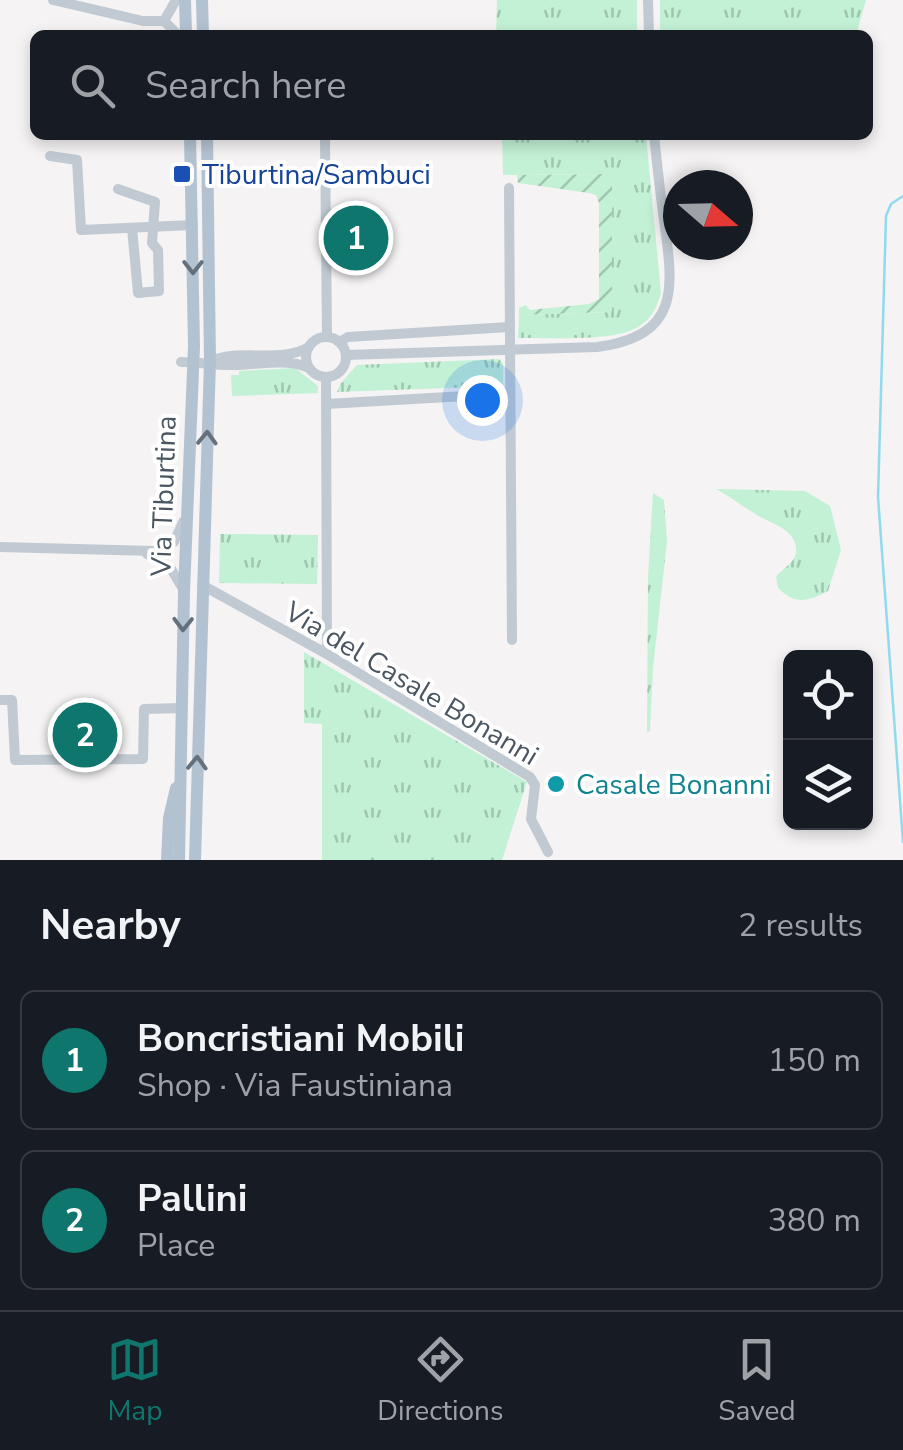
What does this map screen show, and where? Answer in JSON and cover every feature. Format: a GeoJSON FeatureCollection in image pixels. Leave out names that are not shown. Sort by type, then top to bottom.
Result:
{"type":"FeatureCollection","features":[{"type":"Feature","properties":{"kind":"main road"},"geometry":{"type":"LineString","coordinates":[[184,0],[186,30]]}},
{"type":"Feature","properties":{"kind":"main road"},"geometry":{"type":"LineString","coordinates":[[202,0],[204,30]]}},
{"type":"Feature","properties":{"kind":"main road","name":"Via Tiburtina"},"geometry":{"type":"LineString","coordinates":[[179,860],[193,224],[190,140]]}},
{"type":"Feature","properties":{"kind":"main road","name":"Via Tiburtina"},"geometry":{"type":"LineString","coordinates":[[195,860],[210,362],[208,140]]}},
{"type":"Feature","properties":{"kind":"main road"},"geometry":{"type":"LineString","coordinates":[[167,860],[171,806],[181,772]]}},
{"type":"Feature","properties":{"kind":"street"},"geometry":{"type":"LineString","coordinates":[[53,0],[143,22],[164,21],[173,30]]}},
{"type":"Feature","properties":{"kind":"street"},"geometry":{"type":"LineString","coordinates":[[164,21],[176,0]]}},
{"type":"Feature","properties":{"kind":"street"},"geometry":{"type":"LineString","coordinates":[[648,0],[649,30]]}},
{"type":"Feature","properties":{"kind":"street"},"geometry":{"type":"LineString","coordinates":[[325,140],[327,337]]}},
{"type":"Feature","properties":{"kind":"street"},"geometry":{"type":"LineString","coordinates":[[346,355],[617,344],[642,333],[662,313],[670,294],[672,271],[655,140]]}},
{"type":"Feature","properties":{"kind":"street"},"geometry":{"type":"LineString","coordinates":[[50,156],[77,160],[82,230],[193,224]]}},
{"type":"Feature","properties":{"kind":"street"},"geometry":{"type":"LineString","coordinates":[[509,188],[512,640]]}},
{"type":"Feature","properties":{"kind":"street"},"geometry":{"type":"LineString","coordinates":[[118,190],[154,202],[152,243],[158,250],[159,291],[138,293],[132,228]]}},
{"type":"Feature","properties":{"kind":"street"},"geometry":{"type":"LineString","coordinates":[[340,342],[348,337],[509,327]]}},
{"type":"Feature","properties":{"kind":"street"},"geometry":{"type":"LineString","coordinates":[[210,362],[224,356],[292,354],[316,339],[327,337],[340,342],[346,355],[340,371],[326,377]]}},
{"type":"Feature","properties":{"kind":"street"},"geometry":{"type":"LineString","coordinates":[[309,346],[306,357],[310,368]]}},
{"type":"Feature","properties":{"kind":"street"},"geometry":{"type":"LineString","coordinates":[[187,362],[294,363],[326,377]]}},
{"type":"Feature","properties":{"kind":"street"},"geometry":{"type":"LineString","coordinates":[[326,377],[327,654]]}},
{"type":"Feature","properties":{"kind":"street"},"geometry":{"type":"LineString","coordinates":[[326,404],[483,395]]}},
{"type":"Feature","properties":{"kind":"street"},"geometry":{"type":"LineString","coordinates":[[0,547],[141,552],[164,548],[177,539],[188,492]]}},
{"type":"Feature","properties":{"kind":"street"},"geometry":{"type":"LineString","coordinates":[[141,552],[170,566],[184,592]]}},
{"type":"Feature","properties":{"kind":"street","name":"Via del Casale Bonanni"},"geometry":{"type":"LineString","coordinates":[[202,585],[327,654],[532,779],[535,785],[530,817],[548,852]]}},
{"type":"Feature","properties":{"kind":"street"},"geometry":{"type":"LineString","coordinates":[[0,700],[12,700],[14,760],[143,759],[144,708],[182,708]]}},
{"type":"Feature","properties":{"kind":"green space"},"geometry":{"type":"Polygon","coordinates":[[[497,0],[637,0],[637,30],[496,30],[497,0]]]}},
{"type":"Feature","properties":{"kind":"green space"},"geometry":{"type":"Polygon","coordinates":[[[660,0],[866,0],[857,30],[660,30],[660,0]]]}},
{"type":"Feature","properties":{"kind":"green space"},"geometry":{"type":"Polygon","coordinates":[[[502,140],[646,140],[661,293],[649,318],[630,331],[600,337],[518,338],[519,315],[612,312],[611,174],[503,175],[502,140]]]}},
{"type":"Feature","properties":{"kind":"green space"},"geometry":{"type":"Polygon","coordinates":[[[612,174],[612,312],[519,315],[519,308],[526,305],[530,310],[589,304],[599,299],[599,203],[596,195],[589,193],[518,183],[517,175],[612,174]]]}},
{"type":"Feature","properties":{"kind":"green space"},"geometry":{"type":"Polygon","coordinates":[[[499,359],[503,364],[503,386],[337,392],[357,365],[499,359]]]}},
{"type":"Feature","properties":{"kind":"green space"},"geometry":{"type":"Polygon","coordinates":[[[295,368],[318,386],[318,393],[232,396],[231,375],[239,375],[239,371],[295,368]]]}},
{"type":"Feature","properties":{"kind":"green space"},"geometry":{"type":"Polygon","coordinates":[[[716,489],[805,491],[830,506],[841,550],[828,591],[802,600],[778,588],[776,577],[795,556],[793,538],[716,489]]]}},
{"type":"Feature","properties":{"kind":"green space"},"geometry":{"type":"Polygon","coordinates":[[[653,493],[664,500],[667,541],[647,732],[648,577],[653,493]]]}},
{"type":"Feature","properties":{"kind":"green space"},"geometry":{"type":"Polygon","coordinates":[[[220,534],[318,535],[317,584],[219,583],[220,534]]]}},
{"type":"Feature","properties":{"kind":"green space"},"geometry":{"type":"Polygon","coordinates":[[[304,652],[527,782],[502,860],[322,860],[322,724],[304,723],[304,652]]]}},
{"type":"Feature","properties":{"kind":"waterway"},"geometry":{"type":"LineString","coordinates":[[903,196],[891,204],[886,216],[878,497],[903,842]]}},
{"type":"Feature","properties":{"kind":"place","name":"Tiburtina/Sambuci"},"geometry":{"type":"Point","coordinates":[182,174]}},
{"type":"Feature","properties":{"kind":"place","name":"Boncristiani Mobili"},"geometry":{"type":"Point","coordinates":[356,238]}},
{"type":"Feature","properties":{"kind":"place","name":"Pallini"},"geometry":{"type":"Point","coordinates":[85,735]}},
{"type":"Feature","properties":{"kind":"place","name":"Casale Bonanni"},"geometry":{"type":"Point","coordinates":[556,784]}}]}
